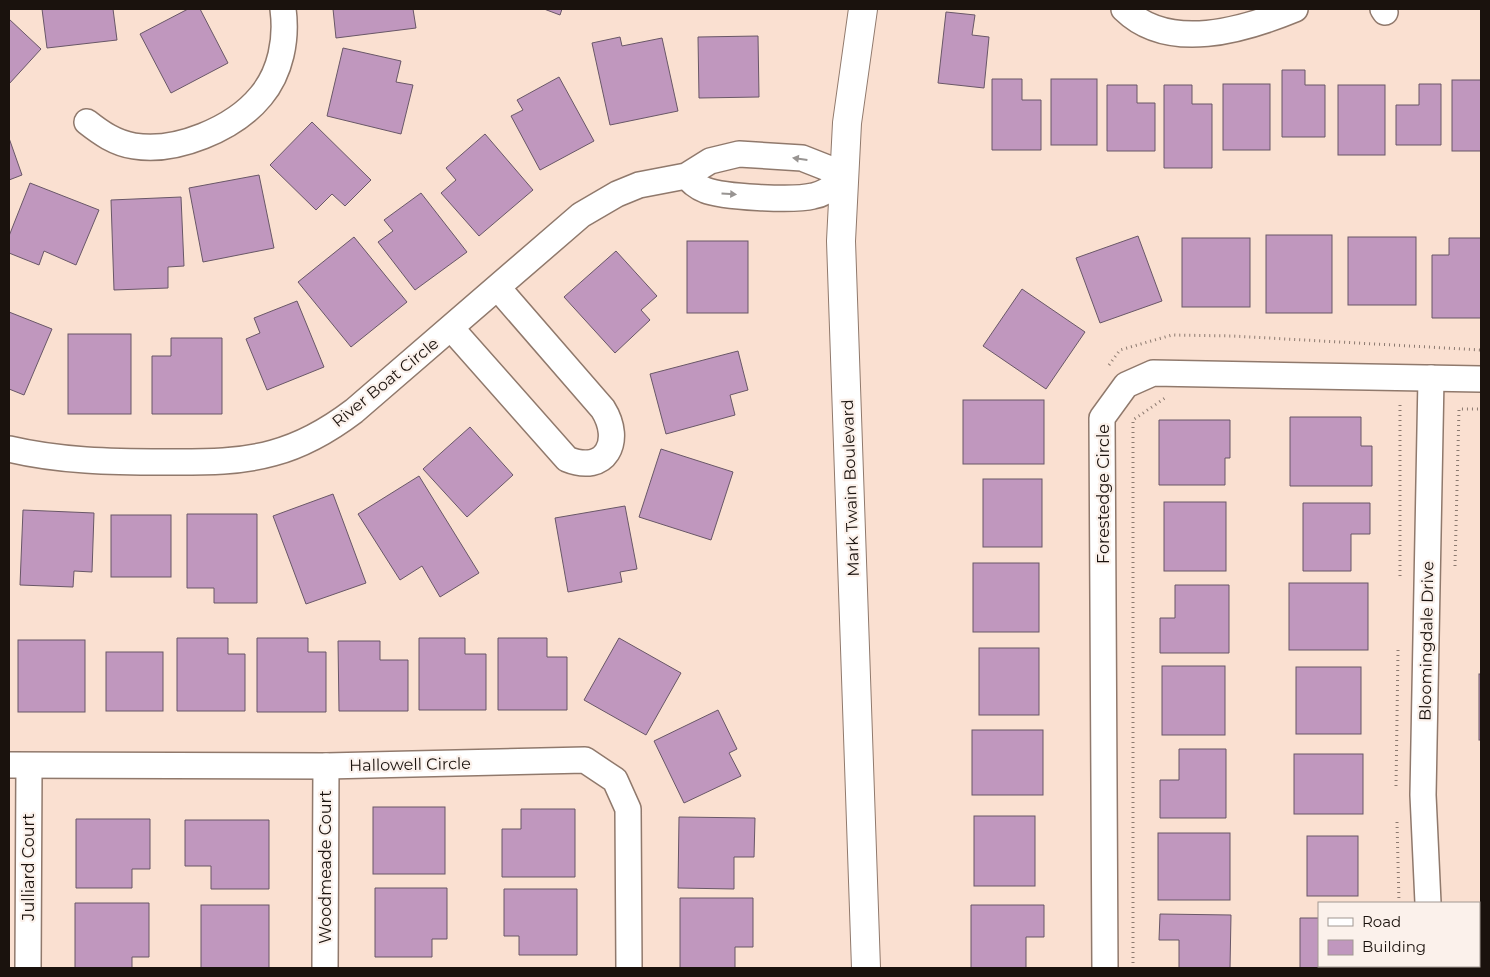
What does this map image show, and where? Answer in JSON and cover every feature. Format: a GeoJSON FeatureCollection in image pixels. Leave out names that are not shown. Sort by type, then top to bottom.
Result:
{"type":"FeatureCollection","features":[{"type":"Feature","properties":{"kind":"street"},"geometry":{"type":"LineString","coordinates":[[87,122],[101,134],[116,141],[134,146],[152,147],[191,140],[231,121],[262,95],[272,79],[284,43],[283,9]]}},
{"type":"Feature","properties":{"kind":"street","name":"Mark Twain Boulevard"},"geometry":{"type":"LineString","coordinates":[[863,9],[851,92],[843,180],[841,241],[866,968]]}},
{"type":"Feature","properties":{"kind":"street"},"geometry":{"type":"LineString","coordinates":[[1124,9],[1134,19],[1149,28],[1188,34],[1234,28],[1295,9]]}},
{"type":"Feature","properties":{"kind":"street","name":"River Boat Circle"},"geometry":{"type":"LineString","coordinates":[[9,449],[51,458],[100,462],[216,462],[253,458],[275,452],[317,436],[337,424],[581,216],[598,205],[640,186],[686,176],[710,161],[739,154],[802,158],[830,169],[843,180]]}},
{"type":"Feature","properties":{"kind":"street"},"geometry":{"type":"LineString","coordinates":[[686,176],[700,187],[720,194],[800,198],[829,190],[843,180]]}},
{"type":"Feature","properties":{"kind":"street"},"geometry":{"type":"LineString","coordinates":[[451,328],[567,459],[577,463],[589,463],[600,459],[608,452],[612,442],[612,430],[603,409],[498,288]]}},
{"type":"Feature","properties":{"kind":"street","name":"Forestedge Circle"},"geometry":{"type":"LineString","coordinates":[[1105,968],[1102,418],[1126,385],[1153,372],[1481,379]]}},
{"type":"Feature","properties":{"kind":"street","name":"Bloomingdale Drive"},"geometry":{"type":"LineString","coordinates":[[1428,902],[1422,796],[1431,378]]}},
{"type":"Feature","properties":{"kind":"street","name":"Hallowell Circle"},"geometry":{"type":"LineString","coordinates":[[19,766],[326,766],[585,760],[615,780],[628,809],[629,968]]}},
{"type":"Feature","properties":{"kind":"street","name":"Julliard Court"},"geometry":{"type":"LineString","coordinates":[[19,766],[28,968]]}},
{"type":"Feature","properties":{"kind":"street","name":"Woodmeade Court"},"geometry":{"type":"LineString","coordinates":[[325,968],[326,766]]}},
{"type":"Feature","properties":{"kind":"path"},"geometry":{"type":"LineString","coordinates":[[1104,371],[1120,350],[1172,335],[1233,336],[1481,350]]}},
{"type":"Feature","properties":{"kind":"path"},"geometry":{"type":"LineString","coordinates":[[1133,968],[1133,420],[1172,394]]}},
{"type":"Feature","properties":{"kind":"path"},"geometry":{"type":"LineString","coordinates":[[1391,403],[1401,404],[1400,578]]}},
{"type":"Feature","properties":{"kind":"path"},"geometry":{"type":"LineString","coordinates":[[1459,409],[1481,409]]}},
{"type":"Feature","properties":{"kind":"path"},"geometry":{"type":"LineString","coordinates":[[1396,794],[1398,647]]}},
{"type":"Feature","properties":{"kind":"path"},"geometry":{"type":"LineString","coordinates":[[1396,812],[1399,902]]}},
{"type":"Feature","properties":{"kind":"building"},"geometry":{"type":"Polygon","coordinates":[[[42,9],[113,9],[117,40],[47,48],[42,9]]]}},
{"type":"Feature","properties":{"kind":"building"},"geometry":{"type":"Polygon","coordinates":[[[188,9],[200,9],[228,63],[171,93],[140,34],[188,9]]]}},
{"type":"Feature","properties":{"kind":"building"},"geometry":{"type":"Polygon","coordinates":[[[333,9],[413,9],[416,28],[336,38],[333,9]]]}},
{"type":"Feature","properties":{"kind":"building"},"geometry":{"type":"Polygon","coordinates":[[[544,9],[562,9],[560,15],[544,9]]]}},
{"type":"Feature","properties":{"kind":"building"},"geometry":{"type":"Polygon","coordinates":[[[946,12],[975,15],[972,35],[989,37],[984,88],[938,83],[946,12]]]}},
{"type":"Feature","properties":{"kind":"building"},"geometry":{"type":"Polygon","coordinates":[[[9,19],[41,49],[9,84],[9,19]]]}},
{"type":"Feature","properties":{"kind":"building"},"geometry":{"type":"Polygon","coordinates":[[[758,36],[759,97],[699,98],[698,37],[758,36]]]}},
{"type":"Feature","properties":{"kind":"building"},"geometry":{"type":"Polygon","coordinates":[[[620,37],[622,46],[662,38],[678,111],[610,125],[592,43],[620,37]]]}},
{"type":"Feature","properties":{"kind":"building"},"geometry":{"type":"Polygon","coordinates":[[[343,48],[401,61],[396,82],[413,85],[401,134],[327,116],[343,48]]]}},
{"type":"Feature","properties":{"kind":"building"},"geometry":{"type":"Polygon","coordinates":[[[1282,70],[1305,70],[1305,85],[1325,85],[1325,137],[1282,137],[1282,70]]]}},
{"type":"Feature","properties":{"kind":"building"},"geometry":{"type":"Polygon","coordinates":[[[559,77],[594,141],[540,170],[511,116],[523,110],[517,100],[559,77]]]}},
{"type":"Feature","properties":{"kind":"building"},"geometry":{"type":"Polygon","coordinates":[[[992,79],[1022,79],[1022,100],[1041,100],[1041,150],[992,150],[992,79]]]}},
{"type":"Feature","properties":{"kind":"building"},"geometry":{"type":"Polygon","coordinates":[[[1051,79],[1097,79],[1097,145],[1051,145],[1051,79]]]}},
{"type":"Feature","properties":{"kind":"building"},"geometry":{"type":"Polygon","coordinates":[[[1452,80],[1481,80],[1481,151],[1452,151],[1452,80]]]}},
{"type":"Feature","properties":{"kind":"building"},"geometry":{"type":"Polygon","coordinates":[[[1223,84],[1270,84],[1270,150],[1223,150],[1223,84]]]}},
{"type":"Feature","properties":{"kind":"building"},"geometry":{"type":"Polygon","coordinates":[[[1419,84],[1441,84],[1441,145],[1396,145],[1396,105],[1419,105],[1419,84]]]}},
{"type":"Feature","properties":{"kind":"building"},"geometry":{"type":"Polygon","coordinates":[[[1107,85],[1137,85],[1137,103],[1155,103],[1155,151],[1107,151],[1107,85]]]}},
{"type":"Feature","properties":{"kind":"building"},"geometry":{"type":"Polygon","coordinates":[[[1164,85],[1192,85],[1192,104],[1212,104],[1212,168],[1164,168],[1164,85]]]}},
{"type":"Feature","properties":{"kind":"building"},"geometry":{"type":"Polygon","coordinates":[[[1338,85],[1385,85],[1385,155],[1338,155],[1338,85]]]}},
{"type":"Feature","properties":{"kind":"building"},"geometry":{"type":"Polygon","coordinates":[[[312,122],[371,180],[345,206],[332,194],[316,210],[270,165],[312,122]]]}},
{"type":"Feature","properties":{"kind":"building"},"geometry":{"type":"Polygon","coordinates":[[[485,134],[533,190],[479,236],[441,193],[456,180],[446,168],[485,134]]]}},
{"type":"Feature","properties":{"kind":"building"},"geometry":{"type":"Polygon","coordinates":[[[9,138],[22,175],[9,180],[9,138]]]}},
{"type":"Feature","properties":{"kind":"building"},"geometry":{"type":"Polygon","coordinates":[[[259,175],[274,248],[203,262],[189,188],[259,175]]]}},
{"type":"Feature","properties":{"kind":"building"},"geometry":{"type":"Polygon","coordinates":[[[30,183],[99,210],[76,265],[44,251],[39,265],[9,253],[9,236],[30,183]]]}},
{"type":"Feature","properties":{"kind":"building"},"geometry":{"type":"Polygon","coordinates":[[[421,193],[467,252],[415,290],[378,242],[393,231],[384,220],[421,193]]]}},
{"type":"Feature","properties":{"kind":"building"},"geometry":{"type":"Polygon","coordinates":[[[181,197],[184,266],[168,267],[168,288],[114,290],[111,200],[181,197]]]}},
{"type":"Feature","properties":{"kind":"building"},"geometry":{"type":"Polygon","coordinates":[[[1266,235],[1332,235],[1332,313],[1266,313],[1266,235]]]}},
{"type":"Feature","properties":{"kind":"building"},"geometry":{"type":"Polygon","coordinates":[[[1138,236],[1162,301],[1100,323],[1076,258],[1138,236]]]}},
{"type":"Feature","properties":{"kind":"building"},"geometry":{"type":"Polygon","coordinates":[[[354,237],[407,302],[351,347],[298,282],[354,237]]]}},
{"type":"Feature","properties":{"kind":"building"},"geometry":{"type":"Polygon","coordinates":[[[1348,237],[1416,237],[1416,305],[1348,305],[1348,237]]]}},
{"type":"Feature","properties":{"kind":"building"},"geometry":{"type":"Polygon","coordinates":[[[1182,238],[1250,238],[1250,307],[1182,307],[1182,238]]]}},
{"type":"Feature","properties":{"kind":"building"},"geometry":{"type":"Polygon","coordinates":[[[1449,238],[1481,238],[1481,318],[1432,318],[1432,255],[1449,255],[1449,238]]]}},
{"type":"Feature","properties":{"kind":"building"},"geometry":{"type":"Polygon","coordinates":[[[687,241],[748,241],[748,313],[687,313],[687,241]]]}},
{"type":"Feature","properties":{"kind":"building"},"geometry":{"type":"Polygon","coordinates":[[[616,251],[657,296],[641,310],[650,320],[615,353],[564,297],[616,251]]]}},
{"type":"Feature","properties":{"kind":"building"},"geometry":{"type":"Polygon","coordinates":[[[1022,289],[1085,332],[1046,389],[983,346],[1022,289]]]}},
{"type":"Feature","properties":{"kind":"building"},"geometry":{"type":"Polygon","coordinates":[[[297,301],[324,367],[267,390],[246,339],[260,333],[254,318],[297,301]]]}},
{"type":"Feature","properties":{"kind":"building"},"geometry":{"type":"Polygon","coordinates":[[[9,312],[52,329],[24,395],[9,389],[9,312]]]}},
{"type":"Feature","properties":{"kind":"building"},"geometry":{"type":"Polygon","coordinates":[[[68,334],[131,334],[131,414],[68,414],[68,334]]]}},
{"type":"Feature","properties":{"kind":"building"},"geometry":{"type":"Polygon","coordinates":[[[171,338],[222,338],[222,414],[152,414],[152,356],[171,356],[171,338]]]}},
{"type":"Feature","properties":{"kind":"building"},"geometry":{"type":"Polygon","coordinates":[[[738,351],[748,390],[730,395],[735,415],[666,434],[650,374],[738,351]]]}},
{"type":"Feature","properties":{"kind":"building"},"geometry":{"type":"Polygon","coordinates":[[[963,400],[1044,400],[1044,464],[963,464],[963,400]]]}},
{"type":"Feature","properties":{"kind":"building"},"geometry":{"type":"Polygon","coordinates":[[[1290,417],[1361,417],[1361,446],[1372,446],[1372,486],[1290,486],[1290,417]]]}},
{"type":"Feature","properties":{"kind":"building"},"geometry":{"type":"Polygon","coordinates":[[[1159,420],[1230,420],[1230,458],[1225,458],[1225,485],[1159,485],[1159,420]]]}},
{"type":"Feature","properties":{"kind":"building"},"geometry":{"type":"Polygon","coordinates":[[[470,427],[513,475],[467,517],[423,469],[470,427]]]}},
{"type":"Feature","properties":{"kind":"building"},"geometry":{"type":"Polygon","coordinates":[[[661,449],[733,472],[711,540],[639,517],[661,449]]]}},
{"type":"Feature","properties":{"kind":"building"},"geometry":{"type":"Polygon","coordinates":[[[419,476],[479,573],[440,597],[422,566],[400,580],[358,514],[419,476]]]}},
{"type":"Feature","properties":{"kind":"building"},"geometry":{"type":"Polygon","coordinates":[[[983,479],[1042,479],[1042,547],[983,547],[983,479]]]}},
{"type":"Feature","properties":{"kind":"building"},"geometry":{"type":"Polygon","coordinates":[[[333,494],[366,583],[306,604],[273,516],[333,494]]]}},
{"type":"Feature","properties":{"kind":"building"},"geometry":{"type":"Polygon","coordinates":[[[1164,502],[1226,502],[1226,571],[1164,571],[1164,502]]]}},
{"type":"Feature","properties":{"kind":"building"},"geometry":{"type":"Polygon","coordinates":[[[1303,503],[1370,503],[1370,534],[1351,534],[1351,571],[1303,571],[1303,503]]]}},
{"type":"Feature","properties":{"kind":"building"},"geometry":{"type":"Polygon","coordinates":[[[625,506],[637,569],[620,572],[622,582],[568,592],[555,518],[625,506]]]}},
{"type":"Feature","properties":{"kind":"building"},"geometry":{"type":"Polygon","coordinates":[[[23,510],[94,513],[92,572],[74,571],[73,587],[20,585],[23,510]]]}},
{"type":"Feature","properties":{"kind":"building"},"geometry":{"type":"Polygon","coordinates":[[[187,514],[257,514],[257,603],[214,603],[214,588],[187,588],[187,514]]]}},
{"type":"Feature","properties":{"kind":"building"},"geometry":{"type":"Polygon","coordinates":[[[111,515],[171,515],[171,577],[111,577],[111,515]]]}},
{"type":"Feature","properties":{"kind":"building"},"geometry":{"type":"Polygon","coordinates":[[[973,563],[1039,563],[1039,632],[973,632],[973,563]]]}},
{"type":"Feature","properties":{"kind":"building"},"geometry":{"type":"Polygon","coordinates":[[[1289,583],[1368,583],[1368,650],[1289,650],[1289,583]]]}},
{"type":"Feature","properties":{"kind":"building"},"geometry":{"type":"Polygon","coordinates":[[[1175,585],[1229,585],[1229,653],[1160,653],[1160,618],[1175,618],[1175,585]]]}},
{"type":"Feature","properties":{"kind":"building"},"geometry":{"type":"Polygon","coordinates":[[[177,638],[228,638],[228,654],[245,654],[245,711],[177,711],[177,638]]]}},
{"type":"Feature","properties":{"kind":"building"},"geometry":{"type":"Polygon","coordinates":[[[257,638],[308,638],[308,652],[326,652],[326,712],[257,712],[257,638]]]}},
{"type":"Feature","properties":{"kind":"building"},"geometry":{"type":"Polygon","coordinates":[[[419,638],[465,638],[465,654],[486,654],[486,710],[419,710],[419,638]]]}},
{"type":"Feature","properties":{"kind":"building"},"geometry":{"type":"Polygon","coordinates":[[[498,638],[547,638],[547,657],[567,657],[567,710],[498,710],[498,638]]]}},
{"type":"Feature","properties":{"kind":"building"},"geometry":{"type":"Polygon","coordinates":[[[619,638],[681,673],[646,735],[584,700],[619,638]]]}},
{"type":"Feature","properties":{"kind":"building"},"geometry":{"type":"Polygon","coordinates":[[[18,640],[85,640],[85,712],[18,712],[18,640]]]}},
{"type":"Feature","properties":{"kind":"building"},"geometry":{"type":"Polygon","coordinates":[[[338,641],[380,641],[380,660],[408,660],[408,711],[339,711],[338,641]]]}},
{"type":"Feature","properties":{"kind":"building"},"geometry":{"type":"Polygon","coordinates":[[[979,648],[1039,648],[1039,715],[979,715],[979,648]]]}},
{"type":"Feature","properties":{"kind":"building"},"geometry":{"type":"Polygon","coordinates":[[[106,652],[163,652],[163,711],[106,711],[106,652]]]}},
{"type":"Feature","properties":{"kind":"building"},"geometry":{"type":"Polygon","coordinates":[[[1162,666],[1225,666],[1225,735],[1162,735],[1162,666]]]}},
{"type":"Feature","properties":{"kind":"building"},"geometry":{"type":"Polygon","coordinates":[[[1296,667],[1361,667],[1361,734],[1296,734],[1296,667]]]}},
{"type":"Feature","properties":{"kind":"building"},"geometry":{"type":"Polygon","coordinates":[[[1479,674],[1481,674],[1481,740],[1479,740],[1479,674]]]}},
{"type":"Feature","properties":{"kind":"building"},"geometry":{"type":"Polygon","coordinates":[[[718,710],[737,749],[729,753],[741,776],[684,803],[654,741],[718,710]]]}},
{"type":"Feature","properties":{"kind":"building"},"geometry":{"type":"Polygon","coordinates":[[[972,730],[1043,730],[1043,795],[972,795],[972,730]]]}},
{"type":"Feature","properties":{"kind":"building"},"geometry":{"type":"Polygon","coordinates":[[[1179,749],[1226,749],[1226,818],[1160,818],[1160,780],[1179,780],[1179,749]]]}},
{"type":"Feature","properties":{"kind":"building"},"geometry":{"type":"Polygon","coordinates":[[[1294,754],[1363,754],[1363,814],[1294,814],[1294,754]]]}},
{"type":"Feature","properties":{"kind":"building"},"geometry":{"type":"Polygon","coordinates":[[[373,807],[445,807],[445,874],[373,874],[373,807]]]}},
{"type":"Feature","properties":{"kind":"building"},"geometry":{"type":"Polygon","coordinates":[[[521,809],[575,809],[575,877],[502,877],[502,829],[521,829],[521,809]]]}},
{"type":"Feature","properties":{"kind":"building"},"geometry":{"type":"Polygon","coordinates":[[[974,816],[1035,816],[1035,886],[974,886],[974,816]]]}},
{"type":"Feature","properties":{"kind":"building"},"geometry":{"type":"Polygon","coordinates":[[[679,817],[755,818],[754,857],[734,857],[734,889],[678,888],[679,817]]]}},
{"type":"Feature","properties":{"kind":"building"},"geometry":{"type":"Polygon","coordinates":[[[76,819],[150,819],[150,869],[132,869],[132,888],[76,888],[76,819]]]}},
{"type":"Feature","properties":{"kind":"building"},"geometry":{"type":"Polygon","coordinates":[[[185,820],[269,820],[269,889],[211,889],[211,866],[185,866],[185,820]]]}},
{"type":"Feature","properties":{"kind":"building"},"geometry":{"type":"Polygon","coordinates":[[[1158,833],[1230,833],[1230,900],[1158,900],[1158,833]]]}},
{"type":"Feature","properties":{"kind":"building"},"geometry":{"type":"Polygon","coordinates":[[[1307,836],[1358,836],[1358,896],[1307,896],[1307,836]]]}},
{"type":"Feature","properties":{"kind":"building"},"geometry":{"type":"Polygon","coordinates":[[[375,888],[447,888],[447,939],[432,939],[432,957],[375,957],[375,888]]]}},
{"type":"Feature","properties":{"kind":"building"},"geometry":{"type":"Polygon","coordinates":[[[504,889],[577,889],[577,955],[519,955],[519,936],[504,936],[504,889]]]}},
{"type":"Feature","properties":{"kind":"building"},"geometry":{"type":"Polygon","coordinates":[[[680,898],[753,898],[753,947],[735,947],[735,968],[680,968],[680,898]]]}},
{"type":"Feature","properties":{"kind":"building"},"geometry":{"type":"Polygon","coordinates":[[[75,903],[149,903],[149,957],[132,957],[132,968],[75,968],[75,903]]]}},
{"type":"Feature","properties":{"kind":"building"},"geometry":{"type":"Polygon","coordinates":[[[201,905],[269,905],[269,968],[201,968],[201,905]]]}},
{"type":"Feature","properties":{"kind":"building"},"geometry":{"type":"Polygon","coordinates":[[[971,905],[1044,905],[1044,937],[1026,937],[1026,968],[971,968],[971,905]]]}},
{"type":"Feature","properties":{"kind":"building"},"geometry":{"type":"Polygon","coordinates":[[[1160,914],[1231,915],[1230,968],[1179,968],[1179,940],[1159,940],[1160,914]]]}},
{"type":"Feature","properties":{"kind":"building"},"geometry":{"type":"Polygon","coordinates":[[[1300,918],[1318,918],[1318,967],[1361,967],[1361,968],[1300,968],[1300,918]]]}}]}
